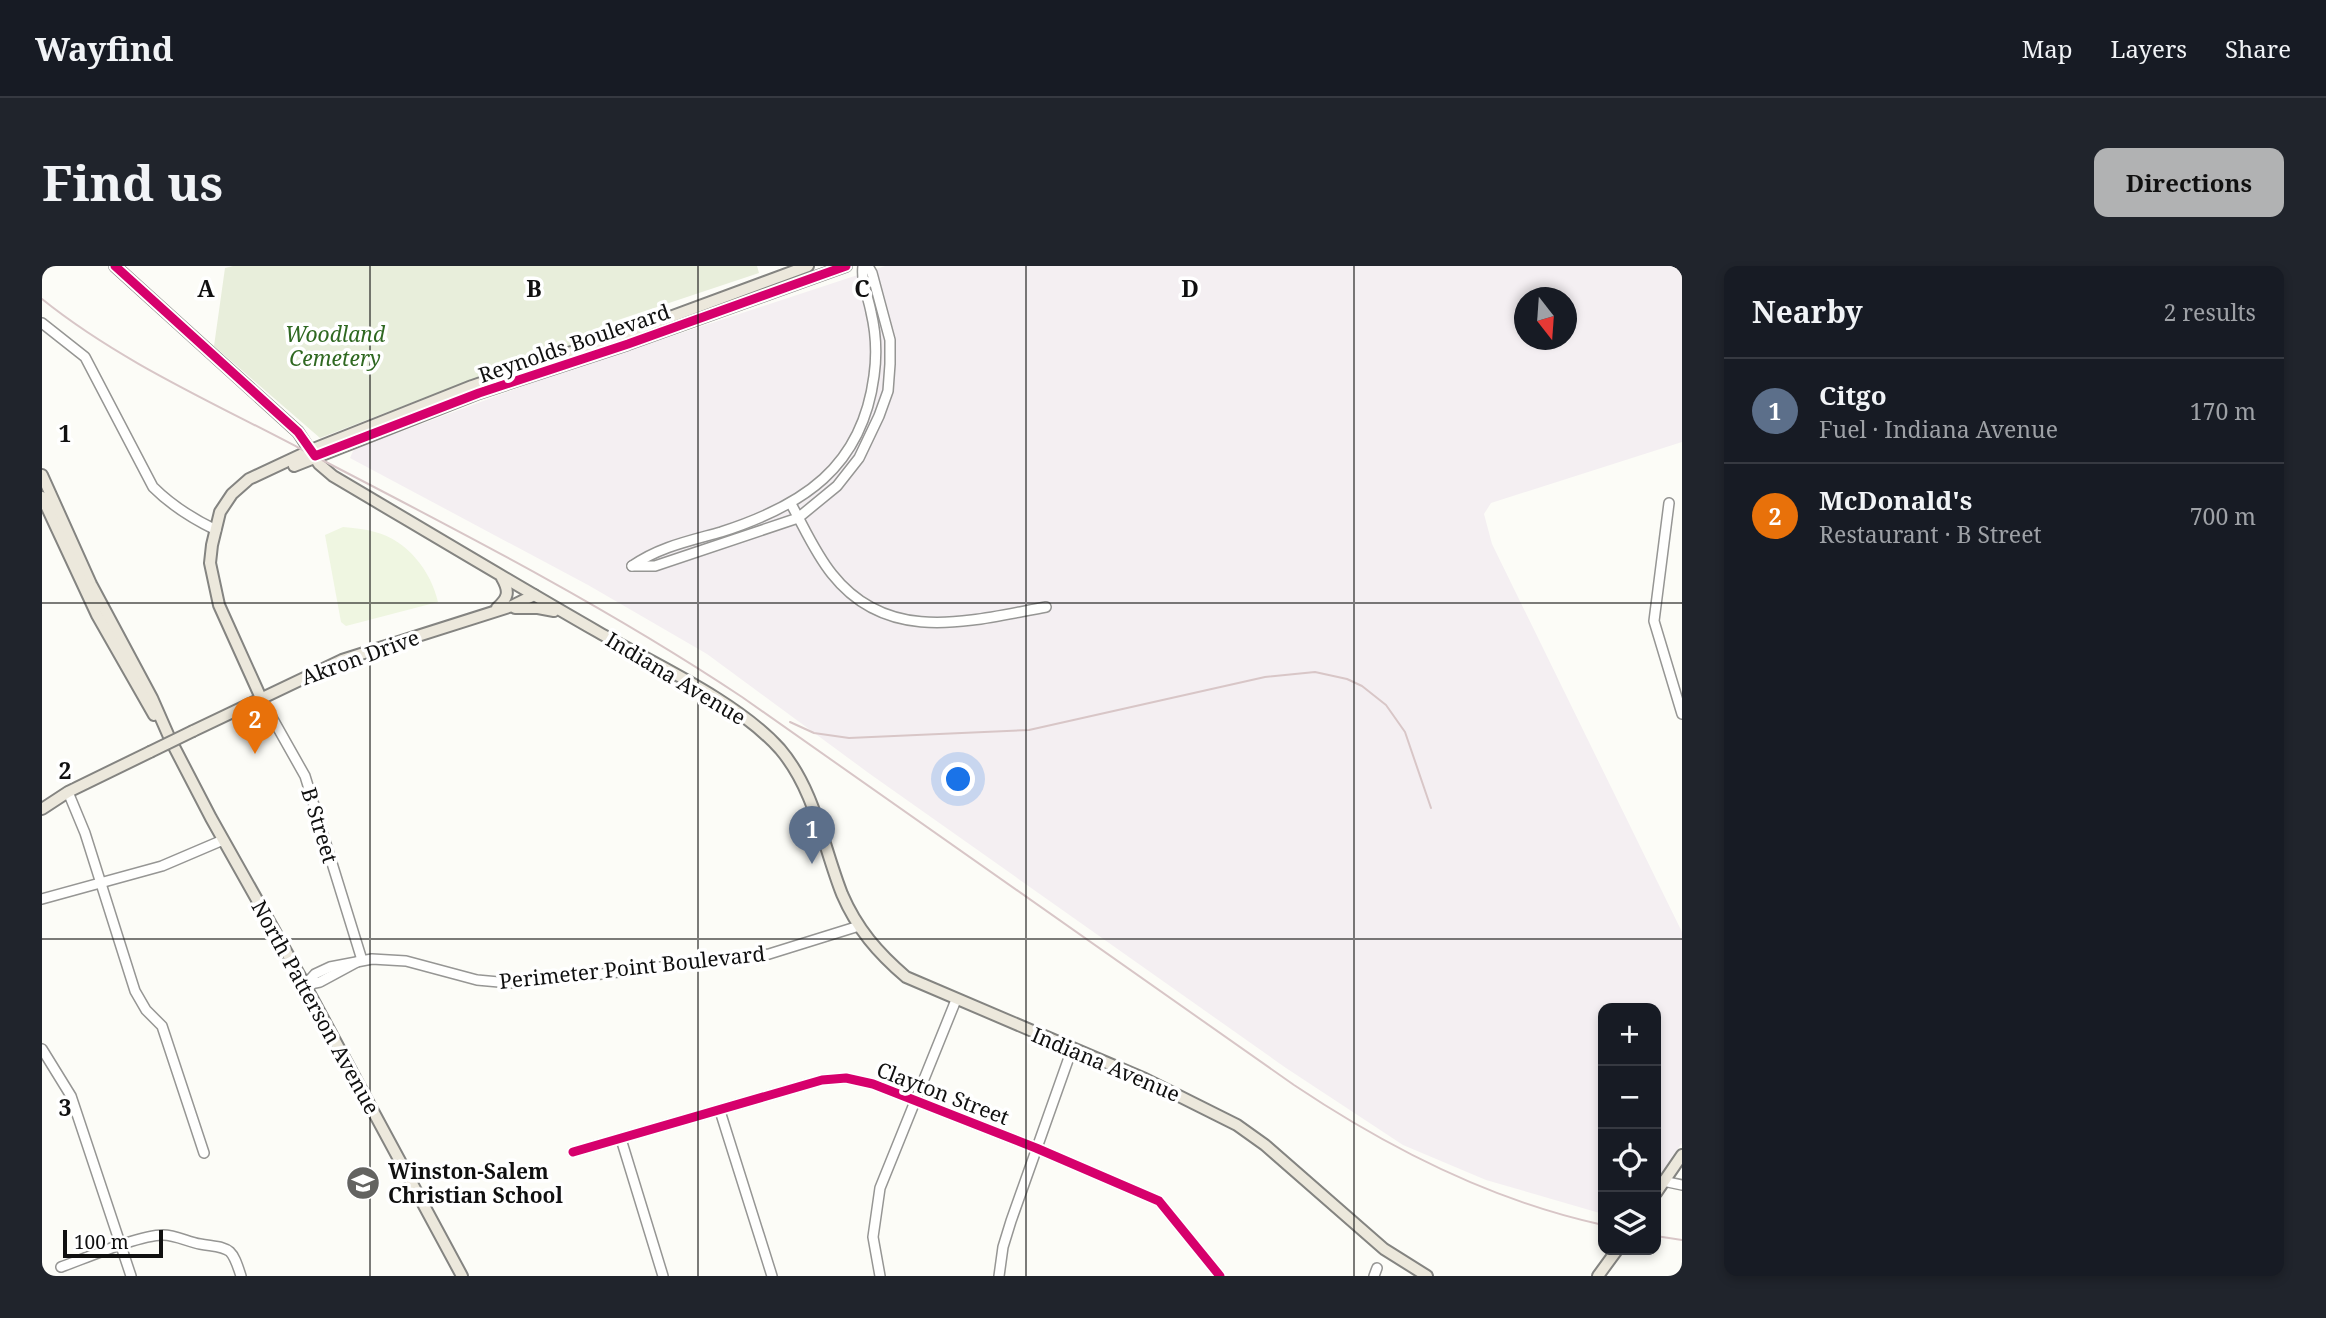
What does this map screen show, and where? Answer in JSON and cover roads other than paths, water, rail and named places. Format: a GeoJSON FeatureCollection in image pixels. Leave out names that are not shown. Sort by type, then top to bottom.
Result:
{"type":"FeatureCollection","features":[{"type":"Feature","properties":{"kind":"main road","name":"Indiana Avenue"},"geometry":{"type":"LineString","coordinates":[[115,266],[298,432],[332,476],[723,703],[754,724],[780,750],[800,779],[843,895],[859,926],[879,954],[906,977],[1145,1079],[1237,1125],[1265,1145],[1384,1249],[1427,1276]]}},
{"type":"Feature","properties":{"kind":"main road","name":"Reynolds Boulevard"},"geometry":{"type":"LineString","coordinates":[[261,698],[216,594],[210,564],[220,513],[232,494],[249,478],[472,386],[624,334],[808,266]]}},
{"type":"Feature","properties":{"kind":"main road","name":"Reynolds Boulevard"},"geometry":{"type":"LineString","coordinates":[[313,453],[846,266]]}},
{"type":"Feature","properties":{"kind":"main road","name":"North Patterson Avenue"},"geometry":{"type":"LineString","coordinates":[[42,475],[91,584],[152,698],[170,739],[462,1276]]}},
{"type":"Feature","properties":{"kind":"main road","name":"North Patterson Avenue"},"geometry":{"type":"LineString","coordinates":[[42,497],[97,615],[144,701],[170,739]]}},
{"type":"Feature","properties":{"kind":"main road"},"geometry":{"type":"LineString","coordinates":[[497,610],[508,594],[500,575]]}},
{"type":"Feature","properties":{"kind":"main road","name":"Akron Drive"},"geometry":{"type":"LineString","coordinates":[[42,809],[68,792],[342,660],[497,610],[534,595]]}},
{"type":"Feature","properties":{"kind":"main road"},"geometry":{"type":"LineString","coordinates":[[497,610],[542,608],[573,618]]}},
{"type":"Feature","properties":{"kind":"main road"},"geometry":{"type":"LineString","coordinates":[[1657,1192],[1682,1155]]}},
{"type":"Feature","properties":{"kind":"main road"},"geometry":{"type":"LineString","coordinates":[[1598,1276],[1613,1255]]}},
{"type":"Feature","properties":{"kind":"street"},"geometry":{"type":"LineString","coordinates":[[866,266],[872,273],[890,340],[888,391],[870,439],[859,458],[837,486],[798,517],[655,566],[632,566],[651,553],[742,525],[790,504],[809,492],[835,466],[862,422],[874,375],[875,334],[862,276],[866,266]]}},
{"type":"Feature","properties":{"kind":"street"},"geometry":{"type":"LineString","coordinates":[[42,323],[85,357],[153,486],[186,516],[216,530]]}},
{"type":"Feature","properties":{"kind":"street"},"geometry":{"type":"LineString","coordinates":[[1669,503],[1654,621],[1682,714]]}},
{"type":"Feature","properties":{"kind":"street"},"geometry":{"type":"LineString","coordinates":[[790,504],[831,572],[843,586],[864,604],[891,616],[913,622],[946,624],[1046,607]]}},
{"type":"Feature","properties":{"kind":"street","name":"B Street"},"geometry":{"type":"LineString","coordinates":[[261,698],[305,776],[362,960]]}},
{"type":"Feature","properties":{"kind":"street"},"geometry":{"type":"LineString","coordinates":[[68,792],[85,833],[135,991],[146,1010],[162,1026],[204,1153]]}},
{"type":"Feature","properties":{"kind":"street"},"geometry":{"type":"LineString","coordinates":[[42,899],[162,866],[223,840]]}},
{"type":"Feature","properties":{"kind":"street","name":"Perimeter Point Boulevard"},"geometry":{"type":"LineString","coordinates":[[305,985],[315,974],[330,967],[362,960],[406,961],[477,980],[510,983],[756,956],[859,926]]}},
{"type":"Feature","properties":{"kind":"street"},"geometry":{"type":"LineString","coordinates":[[880,1276],[873,1237],[876,1203],[888,1165],[956,1000]]}},
{"type":"Feature","properties":{"kind":"street"},"geometry":{"type":"LineString","coordinates":[[42,1049],[71,1096],[131,1276]]}},
{"type":"Feature","properties":{"kind":"street"},"geometry":{"type":"LineString","coordinates":[[999,1276],[1003,1247],[1072,1049]]}},
{"type":"Feature","properties":{"kind":"street","name":"Clayton Street"},"geometry":{"type":"LineString","coordinates":[[573,1152],[720,1111],[792,1087],[834,1078],[855,1079],[1036,1148],[1159,1200],[1220,1276]]}},
{"type":"Feature","properties":{"kind":"street"},"geometry":{"type":"LineString","coordinates":[[720,1111],[772,1276]]}},
{"type":"Feature","properties":{"kind":"street"},"geometry":{"type":"LineString","coordinates":[[621,1139],[663,1276]]}},
{"type":"Feature","properties":{"kind":"street"},"geometry":{"type":"LineString","coordinates":[[1663,1181],[1682,1185]]}},
{"type":"Feature","properties":{"kind":"street"},"geometry":{"type":"LineString","coordinates":[[61,1267],[122,1245],[165,1235],[225,1248],[234,1255],[241,1276]]}},
{"type":"Feature","properties":{"kind":"railway"},"geometry":{"type":"LineString","coordinates":[[42,299],[102,342],[134,361],[524,566],[689,663],[742,697],[1294,1085],[1366,1130],[1481,1187],[1562,1215],[1598,1224]]}},
{"type":"Feature","properties":{"kind":"railway"},"geometry":{"type":"LineString","coordinates":[[790,722],[814,733],[849,738],[1029,730],[1265,677],[1315,672],[1347,679],[1362,686],[1386,705],[1405,732],[1431,808]]}},
{"type":"Feature","properties":{"kind":"railway"},"geometry":{"type":"LineString","coordinates":[[1661,1237],[1682,1240]]}},
{"type":"Feature","properties":{"kind":"place","name":"McDonald's"},"geometry":{"type":"Point","coordinates":[255,754]}},
{"type":"Feature","properties":{"kind":"place","name":"Citgo"},"geometry":{"type":"Point","coordinates":[812,864]}},
{"type":"Feature","properties":{"kind":"place","name":"Winston-Salem Christian School"},"geometry":{"type":"Point","coordinates":[363,1183]}},
{"type":"Feature","properties":{"kind":"park label","name":"Woodland Cemetery"},"geometry":{"type":"Point","coordinates":[335,346]}}]}
